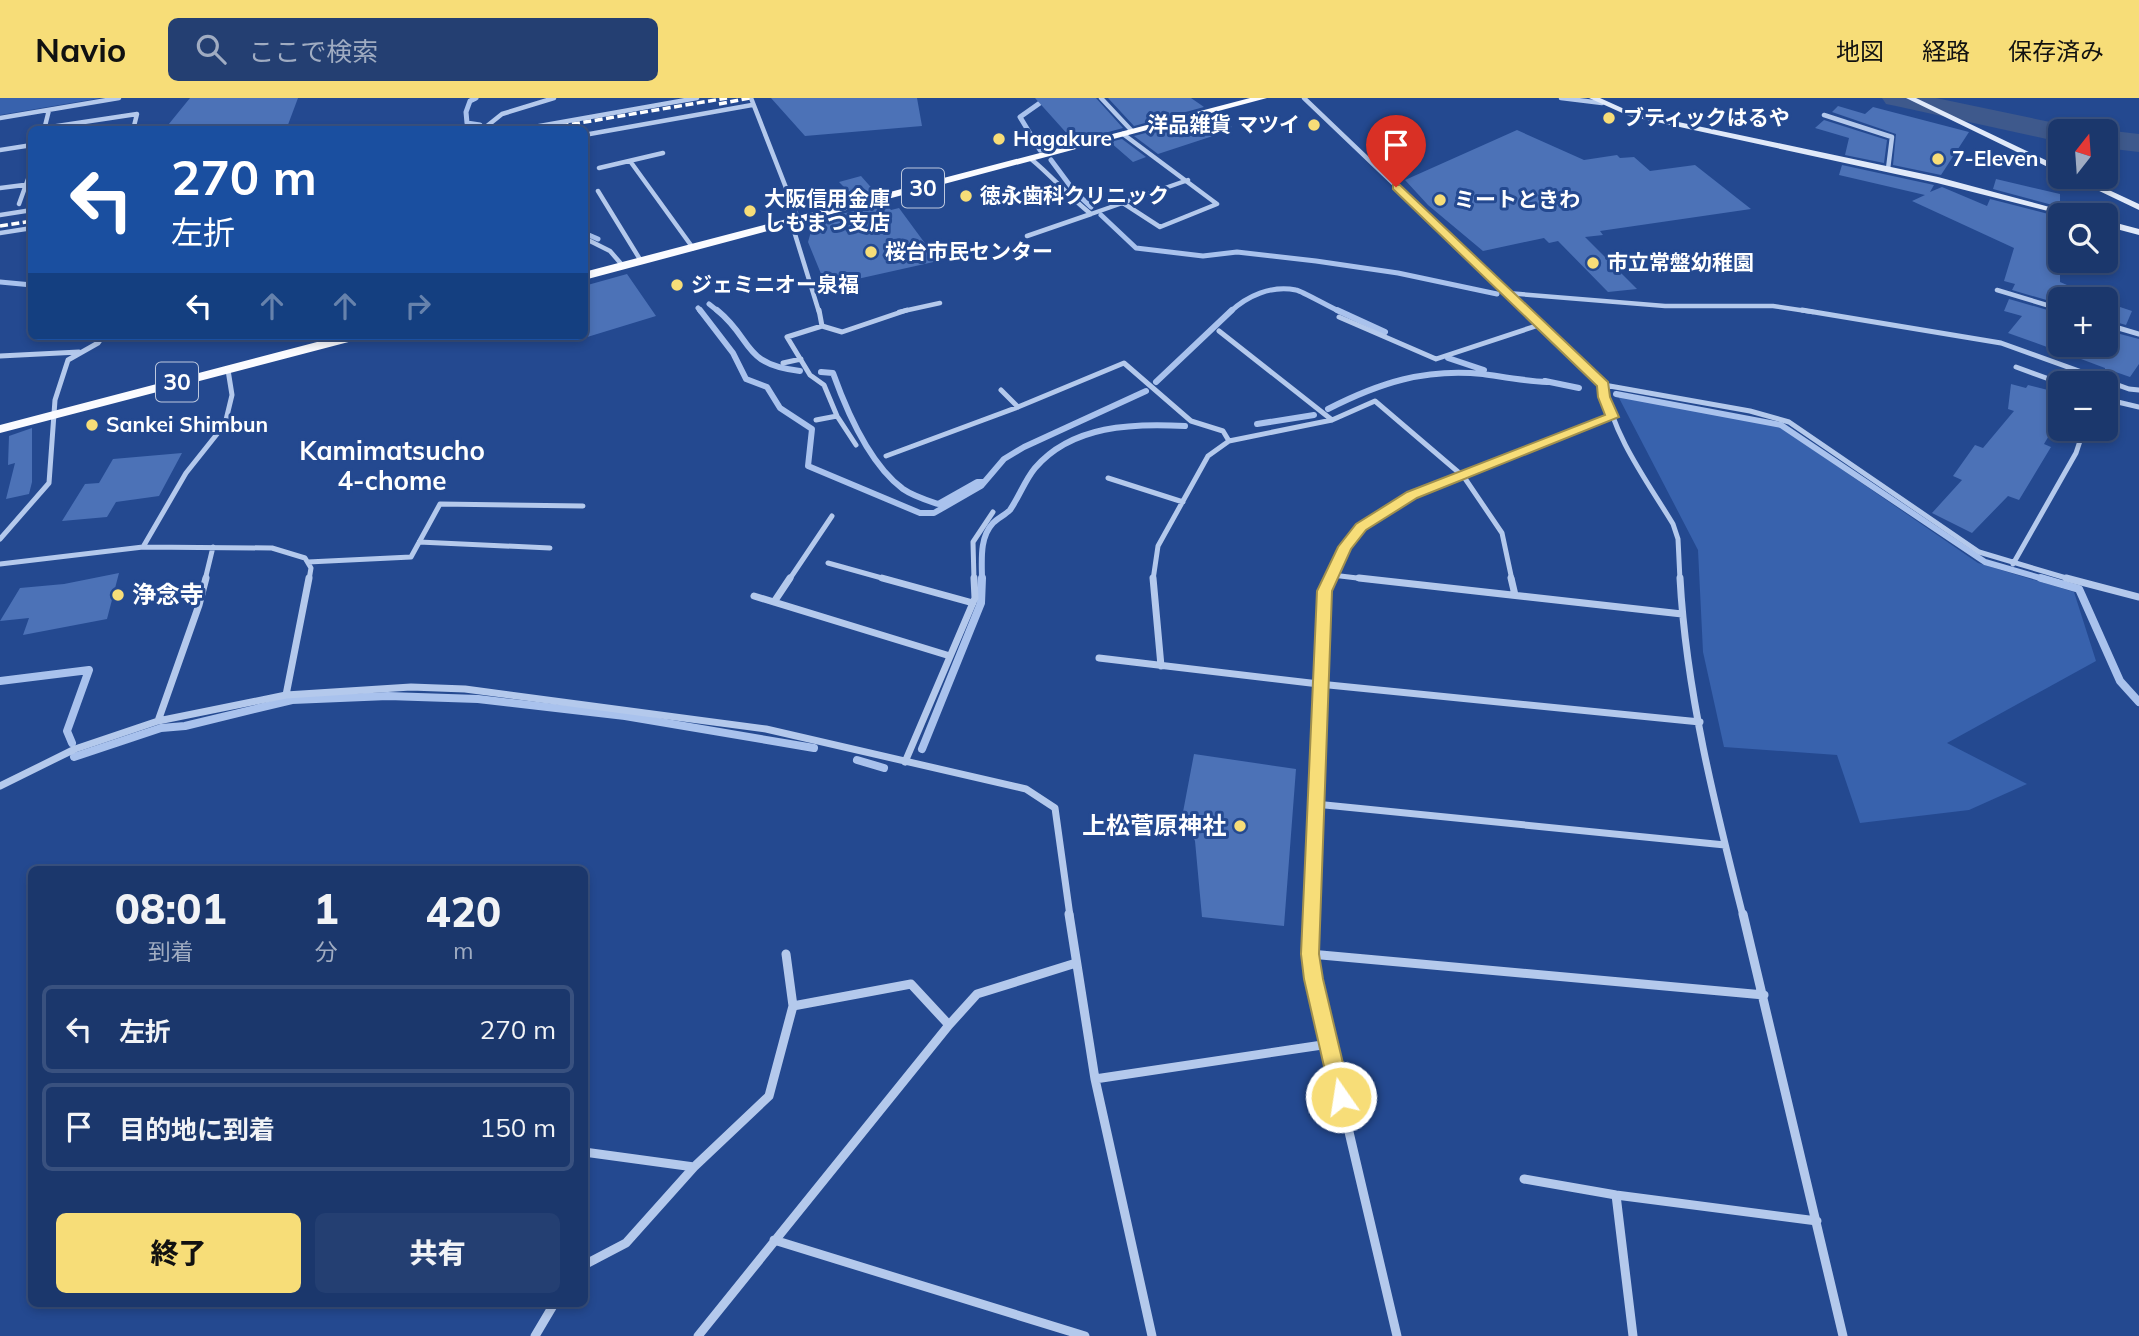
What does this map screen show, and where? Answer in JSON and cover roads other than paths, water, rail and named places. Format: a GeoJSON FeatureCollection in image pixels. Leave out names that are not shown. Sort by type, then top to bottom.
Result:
{"type":"FeatureCollection","features":[{"type":"Feature","properties":{"kind":"main road","name":"30"},"geometry":{"type":"LineString","coordinates":[[588,275],[1262,98]]}},
{"type":"Feature","properties":{"kind":"main road"},"geometry":{"type":"LineString","coordinates":[[1593,98],[1629,114],[1888,169],[2048,209]]}},
{"type":"Feature","properties":{"kind":"main road"},"geometry":{"type":"LineString","coordinates":[[1910,98],[2048,164]]}},
{"type":"Feature","properties":{"kind":"main road"},"geometry":{"type":"LineString","coordinates":[[2100,189],[2139,207]]}},
{"type":"Feature","properties":{"kind":"main road"},"geometry":{"type":"LineString","coordinates":[[2118,226],[2139,232]]}},
{"type":"Feature","properties":{"kind":"main road","name":"30"},"geometry":{"type":"LineString","coordinates":[[0,429],[228,370],[323,340]]}},
{"type":"Feature","properties":{"kind":"street"},"geometry":{"type":"LineString","coordinates":[[0,118],[119,98]]}},
{"type":"Feature","properties":{"kind":"street"},"geometry":{"type":"LineString","coordinates":[[487,126],[502,114],[554,98]]}},
{"type":"Feature","properties":{"kind":"street"},"geometry":{"type":"LineString","coordinates":[[540,126],[697,98]]}},
{"type":"Feature","properties":{"kind":"street"},"geometry":{"type":"LineString","coordinates":[[751,98],[799,221],[794,231],[814,290],[822,326],[842,332],[891,314],[940,303]]}},
{"type":"Feature","properties":{"kind":"street"},"geometry":{"type":"LineString","coordinates":[[1101,98],[1128,132],[1217,204],[1160,227],[1123,203]]}},
{"type":"Feature","properties":{"kind":"street"},"geometry":{"type":"LineString","coordinates":[[1304,98],[1604,385],[1750,411],[1789,422],[1979,552],[2013,564],[2139,597]]}},
{"type":"Feature","properties":{"kind":"street"},"geometry":{"type":"LineString","coordinates":[[1560,98],[1602,103]]}},
{"type":"Feature","properties":{"kind":"street"},"geometry":{"type":"LineString","coordinates":[[588,134],[752,105]]}},
{"type":"Feature","properties":{"kind":"street"},"geometry":{"type":"LineString","coordinates":[[45,126],[49,110]]}},
{"type":"Feature","properties":{"kind":"street"},"geometry":{"type":"LineString","coordinates":[[62,126],[136,114],[134,126]]}},
{"type":"Feature","properties":{"kind":"street"},"geometry":{"type":"LineString","coordinates":[[1824,116],[1892,137],[1888,169]]}},
{"type":"Feature","properties":{"kind":"street"},"geometry":{"type":"LineString","coordinates":[[1870,130],[1873,124]]}},
{"type":"Feature","properties":{"kind":"street"},"geometry":{"type":"LineString","coordinates":[[0,150],[28,146]]}},
{"type":"Feature","properties":{"kind":"street"},"geometry":{"type":"LineString","coordinates":[[599,168],[663,153]]}},
{"type":"Feature","properties":{"kind":"street"},"geometry":{"type":"LineString","coordinates":[[1031,159],[1059,182],[1070,198],[1091,214]]}},
{"type":"Feature","properties":{"kind":"street"},"geometry":{"type":"LineString","coordinates":[[629,161],[693,248]]}},
{"type":"Feature","properties":{"kind":"street"},"geometry":{"type":"LineString","coordinates":[[1027,236],[1188,180]]}},
{"type":"Feature","properties":{"kind":"street"},"geometry":{"type":"LineString","coordinates":[[0,188],[28,184]]}},
{"type":"Feature","properties":{"kind":"street"},"geometry":{"type":"LineString","coordinates":[[19,204],[28,184]]}},
{"type":"Feature","properties":{"kind":"street"},"geometry":{"type":"LineString","coordinates":[[598,191],[641,261]]}},
{"type":"Feature","properties":{"kind":"street"},"geometry":{"type":"LineString","coordinates":[[0,215],[28,211]]}},
{"type":"Feature","properties":{"kind":"street"},"geometry":{"type":"LineString","coordinates":[[0,233],[28,229]]}},
{"type":"Feature","properties":{"kind":"street"},"geometry":{"type":"LineString","coordinates":[[588,239],[610,251],[622,266]]}},
{"type":"Feature","properties":{"kind":"street"},"geometry":{"type":"LineString","coordinates":[[1997,290],[2048,305]]}},
{"type":"Feature","properties":{"kind":"street"},"geometry":{"type":"LineString","coordinates":[[1507,293],[1665,306],[1773,306],[1956,334],[2001,344],[2129,389],[2139,390]]}},
{"type":"Feature","properties":{"kind":"street"},"geometry":{"type":"LineString","coordinates":[[1339,317],[1436,359],[1539,325]]}},
{"type":"Feature","properties":{"kind":"street"},"geometry":{"type":"LineString","coordinates":[[822,326],[788,337],[810,375],[824,385],[837,415],[856,445]]}},
{"type":"Feature","properties":{"kind":"street"},"geometry":{"type":"LineString","coordinates":[[2118,328],[2139,334]]}},
{"type":"Feature","properties":{"kind":"street"},"geometry":{"type":"LineString","coordinates":[[1219,331],[1332,420]]}},
{"type":"Feature","properties":{"kind":"street"},"geometry":{"type":"LineString","coordinates":[[0,539],[49,483],[55,400],[68,360],[101,340]]}},
{"type":"Feature","properties":{"kind":"street"},"geometry":{"type":"LineString","coordinates":[[0,356],[82,352]]}},
{"type":"Feature","properties":{"kind":"street"},"geometry":{"type":"LineString","coordinates":[[783,363],[801,359]]}},
{"type":"Feature","properties":{"kind":"street"},"geometry":{"type":"LineString","coordinates":[[886,456],[1018,407],[1124,363],[1191,421],[1223,431],[1229,441]]}},
{"type":"Feature","properties":{"kind":"street"},"geometry":{"type":"LineString","coordinates":[[2016,367],[2048,379]]}},
{"type":"Feature","properties":{"kind":"street"},"geometry":{"type":"LineString","coordinates":[[142,547],[186,473],[225,424],[232,395],[228,370]]}},
{"type":"Feature","properties":{"kind":"street"},"geometry":{"type":"LineString","coordinates":[[1604,385],[1604,397],[1612,417],[1673,524],[1678,539],[1682,614],[1725,845],[1764,995],[1843,1336]]}},
{"type":"Feature","properties":{"kind":"street"},"geometry":{"type":"LineString","coordinates":[[2127,404],[2129,389]]}},
{"type":"Feature","properties":{"kind":"street"},"geometry":{"type":"LineString","coordinates":[[1001,390],[1018,407]]}},
{"type":"Feature","properties":{"kind":"street"},"geometry":{"type":"LineString","coordinates":[[1161,666],[1152,586],[1158,546],[1208,456],[1229,441],[1332,420],[1375,401],[1464,477],[1502,533],[1515,596]]}},
{"type":"Feature","properties":{"kind":"street"},"geometry":{"type":"LineString","coordinates":[[2118,402],[2139,407]]}},
{"type":"Feature","properties":{"kind":"street"},"geometry":{"type":"LineString","coordinates":[[816,421],[837,415]]}},
{"type":"Feature","properties":{"kind":"street"},"geometry":{"type":"LineString","coordinates":[[1397,1336],[1313,979],[1310,954],[1319,684],[1325,591],[1345,547],[1361,527],[1412,495],[1464,477],[1612,417]]}},
{"type":"Feature","properties":{"kind":"street"},"geometry":{"type":"LineString","coordinates":[[2013,564],[2076,453],[2080,441]]}},
{"type":"Feature","properties":{"kind":"street"},"geometry":{"type":"LineString","coordinates":[[1108,478],[1183,502]]}},
{"type":"Feature","properties":{"kind":"street"},"geometry":{"type":"LineString","coordinates":[[308,562],[411,556],[440,505],[583,506]]}},
{"type":"Feature","properties":{"kind":"street"},"geometry":{"type":"LineString","coordinates":[[905,761],[975,598],[973,542],[993,512]]}},
{"type":"Feature","properties":{"kind":"street"},"geometry":{"type":"LineString","coordinates":[[774,601],[832,516]]}},
{"type":"Feature","properties":{"kind":"street"},"geometry":{"type":"LineString","coordinates":[[419,542],[551,548]]}},
{"type":"Feature","properties":{"kind":"street"},"geometry":{"type":"LineString","coordinates":[[0,565],[142,547],[272,548],[305,558],[310,568],[286,695]]}},
{"type":"Feature","properties":{"kind":"street"},"geometry":{"type":"LineString","coordinates":[[158,721],[199,605],[213,547]]}},
{"type":"Feature","properties":{"kind":"street"},"geometry":{"type":"LineString","coordinates":[[828,564],[973,603]]}},
{"type":"Feature","properties":{"kind":"street"},"geometry":{"type":"LineString","coordinates":[[1332,575],[1682,614]]}},
{"type":"Feature","properties":{"kind":"street"},"geometry":{"type":"LineString","coordinates":[[754,596],[950,656]]}},
{"type":"Feature","properties":{"kind":"street"},"geometry":{"type":"LineString","coordinates":[[1099,658],[1319,684],[1700,722]]}},
{"type":"Feature","properties":{"kind":"street"},"geometry":{"type":"LineString","coordinates":[[0,786],[75,749],[158,721],[286,695],[411,687],[465,689],[766,729],[1026,789],[1055,808],[1076,964],[1096,1079],[1152,1336]]}},
{"type":"Feature","properties":{"kind":"street"},"geometry":{"type":"LineString","coordinates":[[1315,804],[1725,845]]}},
{"type":"Feature","properties":{"kind":"street"},"geometry":{"type":"LineString","coordinates":[[588,1263],[626,1243],[694,1167],[769,1096],[793,1006],[786,954]]}},
{"type":"Feature","properties":{"kind":"street"},"geometry":{"type":"LineString","coordinates":[[1310,954],[1764,995]]}},
{"type":"Feature","properties":{"kind":"street"},"geometry":{"type":"LineString","coordinates":[[698,1336],[976,994],[1076,964]]}},
{"type":"Feature","properties":{"kind":"street"},"geometry":{"type":"LineString","coordinates":[[793,1006],[911,984],[949,1025]]}},
{"type":"Feature","properties":{"kind":"street"},"geometry":{"type":"LineString","coordinates":[[1096,1079],[1329,1044]]}},
{"type":"Feature","properties":{"kind":"street"},"geometry":{"type":"LineString","coordinates":[[588,1153],[694,1167]]}},
{"type":"Feature","properties":{"kind":"street"},"geometry":{"type":"LineString","coordinates":[[1524,1179],[1616,1195],[1817,1221]]}},
{"type":"Feature","properties":{"kind":"street"},"geometry":{"type":"LineString","coordinates":[[1616,1195],[1633,1336]]}},
{"type":"Feature","properties":{"kind":"street"},"geometry":{"type":"LineString","coordinates":[[774,1240],[1085,1336]]}},
{"type":"Feature","properties":{"kind":"street"},"geometry":{"type":"LineString","coordinates":[[535,1336],[552,1307]]}},
{"type":"Feature","properties":{"kind":"waterway"},"geometry":{"type":"LineString","coordinates":[[476,98],[470,101],[466,112],[467,123],[480,125]]}},
{"type":"Feature","properties":{"kind":"waterway"},"geometry":{"type":"LineString","coordinates":[[1040,150],[1020,117],[1047,98]]}},
{"type":"Feature","properties":{"kind":"waterway"},"geometry":{"type":"LineString","coordinates":[[1896,98],[2048,130]]}},
{"type":"Feature","properties":{"kind":"waterway"},"geometry":{"type":"LineString","coordinates":[[2118,141],[2139,143]]}},
{"type":"Feature","properties":{"kind":"waterway"},"geometry":{"type":"LineString","coordinates":[[1051,160],[1074,191],[1091,207]]}},
{"type":"Feature","properties":{"kind":"waterway"},"geometry":{"type":"LineString","coordinates":[[1101,215],[1136,248],[1203,256],[1237,252],[1316,261],[1398,273],[1497,294]]}},
{"type":"Feature","properties":{"kind":"waterway"},"geometry":{"type":"LineString","coordinates":[[588,235],[598,239]]}},
{"type":"Feature","properties":{"kind":"waterway"},"geometry":{"type":"LineString","coordinates":[[0,282],[28,285]]}},
{"type":"Feature","properties":{"kind":"waterway"},"geometry":{"type":"LineString","coordinates":[[1230,312],[1260,293],[1278,289],[1299,291],[1337,310]]}},
{"type":"Feature","properties":{"kind":"waterway"},"geometry":{"type":"LineString","coordinates":[[709,304],[719,312]]}},
{"type":"Feature","properties":{"kind":"waterway"},"geometry":{"type":"LineString","coordinates":[[698,308],[701,312]]}},
{"type":"Feature","properties":{"kind":"waterway"},"geometry":{"type":"LineString","coordinates":[[700,310],[733,353],[746,379],[767,387],[780,408],[812,429],[808,466],[920,513],[934,513],[981,486],[1004,459],[1024,447],[1146,391]]}},
{"type":"Feature","properties":{"kind":"waterway"},"geometry":{"type":"LineString","coordinates":[[717,310],[758,357],[781,368],[800,371]]}},
{"type":"Feature","properties":{"kind":"waterway"},"geometry":{"type":"LineString","coordinates":[[1156,382],[1232,310]]}},
{"type":"Feature","properties":{"kind":"waterway"},"geometry":{"type":"LineString","coordinates":[[1337,310],[1385,332]]}},
{"type":"Feature","properties":{"kind":"waterway"},"geometry":{"type":"LineString","coordinates":[[1337,310],[1341,312]]}},
{"type":"Feature","properties":{"kind":"waterway"},"geometry":{"type":"LineString","coordinates":[[1448,358],[1484,370]]}},
{"type":"Feature","properties":{"kind":"waterway"},"geometry":{"type":"LineString","coordinates":[[821,372],[833,373],[860,436],[880,466],[903,489],[938,504],[977,482],[984,482]]}},
{"type":"Feature","properties":{"kind":"waterway"},"geometry":{"type":"LineString","coordinates":[[1328,409],[1384,385],[1441,373],[1483,374],[1547,382]]}},
{"type":"Feature","properties":{"kind":"waterway"},"geometry":{"type":"LineString","coordinates":[[1545,381],[1579,388]]}},
{"type":"Feature","properties":{"kind":"waterway"},"geometry":{"type":"LineString","coordinates":[[1616,394],[1781,425],[1985,562],[2047,580]]}},
{"type":"Feature","properties":{"kind":"waterway"},"geometry":{"type":"LineString","coordinates":[[1257,424],[1314,415]]}},
{"type":"Feature","properties":{"kind":"waterway"},"geometry":{"type":"LineString","coordinates":[[982,578],[985,536],[995,521],[1010,510],[1031,473],[1050,454],[1067,443],[1104,430],[1145,425],[1185,426]]}},
{"type":"Feature","properties":{"kind":"waterway"},"geometry":{"type":"LineString","coordinates":[[922,749],[981,603],[982,578]]}},
{"type":"Feature","properties":{"kind":"waterway"},"geometry":{"type":"LineString","coordinates":[[2041,578],[2079,589],[2120,681],[2139,702]]}},
{"type":"Feature","properties":{"kind":"waterway"},"geometry":{"type":"LineString","coordinates":[[0,681],[89,670],[67,731],[72,743]]}},
{"type":"Feature","properties":{"kind":"waterway"},"geometry":{"type":"LineString","coordinates":[[74,757],[161,728],[185,726],[292,700],[388,696],[478,699],[625,716],[814,748]]}},
{"type":"Feature","properties":{"kind":"waterway"},"geometry":{"type":"LineString","coordinates":[[857,760],[884,768]]}},
{"type":"Feature","properties":{"kind":"railway"},"geometry":{"type":"LineString","coordinates":[[562,126],[727,98]]}},
{"type":"Feature","properties":{"kind":"railway"},"geometry":{"type":"LineString","coordinates":[[719,104],[750,98]]}},
{"type":"Feature","properties":{"kind":"railway"},"geometry":{"type":"LineString","coordinates":[[0,226],[28,222]]}},
{"type":"Feature","properties":{"kind":"place","name":"ブティックはるや"},"geometry":{"type":"Point","coordinates":[1609,118]}},
{"type":"Feature","properties":{"kind":"place","name":"洋品雑貨 マツイ"},"geometry":{"type":"Point","coordinates":[1314,125]}},
{"type":"Feature","properties":{"kind":"place","name":"Hagakure"},"geometry":{"type":"Point","coordinates":[999,139]}},
{"type":"Feature","properties":{"kind":"place","name":"7-Eleven"},"geometry":{"type":"Point","coordinates":[1938,159]}},
{"type":"Feature","properties":{"kind":"place","name":"徳永歯科クリニック"},"geometry":{"type":"Point","coordinates":[966,196]}},
{"type":"Feature","properties":{"kind":"place","name":"ミートときわ"},"geometry":{"type":"Point","coordinates":[1440,200]}},
{"type":"Feature","properties":{"kind":"place","name":"大阪信用金庫 しもまつ支店"},"geometry":{"type":"Point","coordinates":[750,211]}},
{"type":"Feature","properties":{"kind":"place","name":"桜台市民センター"},"geometry":{"type":"Point","coordinates":[871,252]}},
{"type":"Feature","properties":{"kind":"place","name":"市立常盤幼稚園"},"geometry":{"type":"Point","coordinates":[1593,263]}},
{"type":"Feature","properties":{"kind":"place","name":"ジェミニオー泉福"},"geometry":{"type":"Point","coordinates":[677,285]}},
{"type":"Feature","properties":{"kind":"place","name":"Sankei Shimbun"},"geometry":{"type":"Point","coordinates":[92,425]}},
{"type":"Feature","properties":{"kind":"place","name":"浄念寺"},"geometry":{"type":"Point","coordinates":[118,595]}},
{"type":"Feature","properties":{"kind":"place","name":"上松菅原神社"},"geometry":{"type":"Point","coordinates":[1240,826]}},
{"type":"Feature","properties":{"kind":"district","name":"Kamimatsucho 4-chome"},"geometry":{"type":"Point","coordinates":[392,466]}}]}
